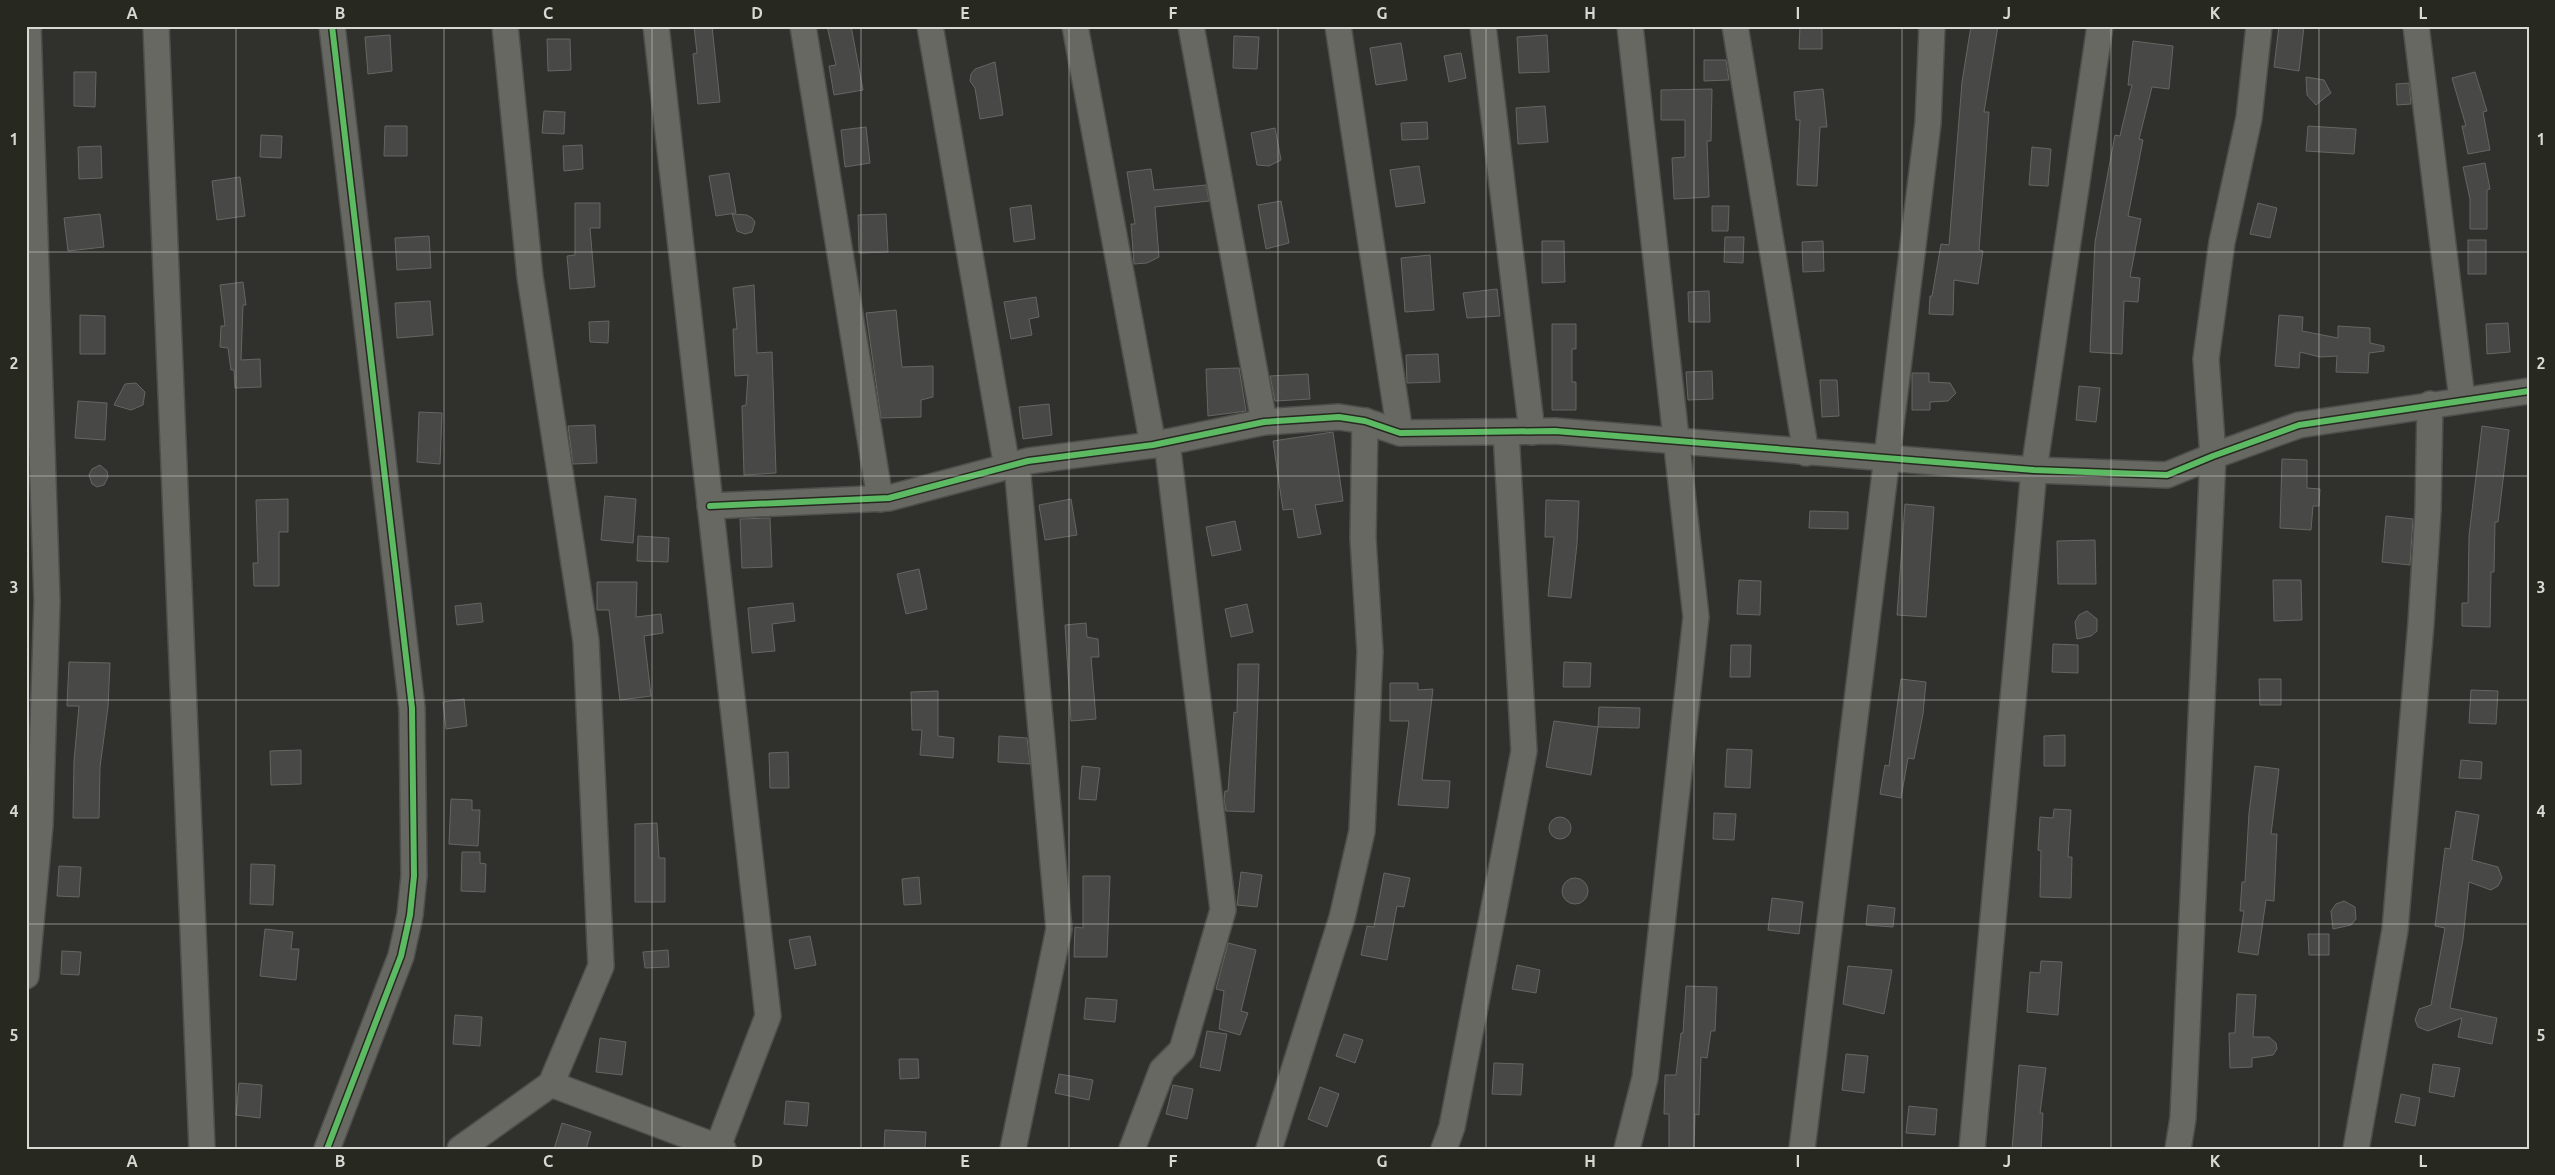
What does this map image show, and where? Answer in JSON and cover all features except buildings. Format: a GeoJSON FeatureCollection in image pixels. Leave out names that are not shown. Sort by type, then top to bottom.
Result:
{"type":"FeatureCollection","features":[{"type":"Feature","properties":{"kind":"street"},"geometry":{"type":"LineString","coordinates":[[26,976],[40,825],[47,601],[28,26]]}},
{"type":"Feature","properties":{"kind":"street"},"geometry":{"type":"LineString","coordinates":[[156,26],[202,1149]]}},
{"type":"Feature","properties":{"kind":"street"},"geometry":{"type":"LineString","coordinates":[[327,1149],[401,956],[410,915],[414,876],[412,708],[332,26]]}},
{"type":"Feature","properties":{"kind":"street"},"geometry":{"type":"LineString","coordinates":[[460,1149],[551,1084],[601,966],[586,641],[530,277],[505,26]]}},
{"type":"Feature","properties":{"kind":"street"},"geometry":{"type":"LineString","coordinates":[[551,1084],[719,1148],[768,1016],[656,26]]}},
{"type":"Feature","properties":{"kind":"street"},"geometry":{"type":"LineString","coordinates":[[803,26],[880,499]]}},
{"type":"Feature","properties":{"kind":"street"},"geometry":{"type":"LineString","coordinates":[[930,26],[1012,466],[1059,929],[1013,1149]]}},
{"type":"Feature","properties":{"kind":"street"},"geometry":{"type":"LineString","coordinates":[[1074,26],[1160,444],[1223,910],[1182,1050],[1162,1070],[1132,1149]]}},
{"type":"Feature","properties":{"kind":"street"},"geometry":{"type":"LineString","coordinates":[[1191,26],[1264,422]]}},
{"type":"Feature","properties":{"kind":"street"},"geometry":{"type":"LineString","coordinates":[[1338,26],[1400,433]]}},
{"type":"Feature","properties":{"kind":"street"},"geometry":{"type":"LineString","coordinates":[[1483,26],[1532,432]]}},
{"type":"Feature","properties":{"kind":"street"},"geometry":{"type":"LineString","coordinates":[[1627,1149],[1645,1078],[1696,617],[1630,26]]}},
{"type":"Feature","properties":{"kind":"street"},"geometry":{"type":"LineString","coordinates":[[1736,26],[1806,453]]}},
{"type":"Feature","properties":{"kind":"street"},"geometry":{"type":"LineString","coordinates":[[1802,1149],[1928,123],[1932,26]]}},
{"type":"Feature","properties":{"kind":"street"},"geometry":{"type":"LineString","coordinates":[[1972,1149],[2034,470],[2100,26]]}},
{"type":"Feature","properties":{"kind":"street"},"geometry":{"type":"LineString","coordinates":[[2178,1149],[2183,1118],[2213,456],[2206,359],[2222,242],[2249,118],[2258,26]]}},
{"type":"Feature","properties":{"kind":"street"},"geometry":{"type":"LineString","coordinates":[[2416,26],[2462,399]]}},
{"type":"Feature","properties":{"kind":"street"},"geometry":{"type":"LineString","coordinates":[[710,506],[889,498],[1012,466],[1160,444],[1264,422],[1339,417],[1365,421],[1400,433],[1555,431],[1806,453],[2034,470],[2168,475],[2213,456],[2299,425],[2529,390]]}},
{"type":"Feature","properties":{"kind":"street"},"geometry":{"type":"LineString","coordinates":[[2356,1149],[2395,930],[2428,511],[2430,404]]}},
{"type":"Feature","properties":{"kind":"street"},"geometry":{"type":"LineString","coordinates":[[1269,1149],[1342,918],[1362,831],[1370,652],[1363,538],[1365,421]]}},
{"type":"Feature","properties":{"kind":"street"},"geometry":{"type":"LineString","coordinates":[[1444,1149],[1452,1127],[1524,751],[1506,432]]}},
{"type":"Feature","properties":{"kind":"cycle path"},"geometry":{"type":"LineString","coordinates":[[327,1149],[401,956],[410,915],[414,876],[412,708],[332,26]]}},
{"type":"Feature","properties":{"kind":"cycle path"},"geometry":{"type":"LineString","coordinates":[[710,506],[889,498],[1028,461],[1153,445],[1264,422],[1339,417],[1365,421],[1400,433],[1555,431],[2034,470],[2167,475],[2299,425],[2529,391]]}}]}
